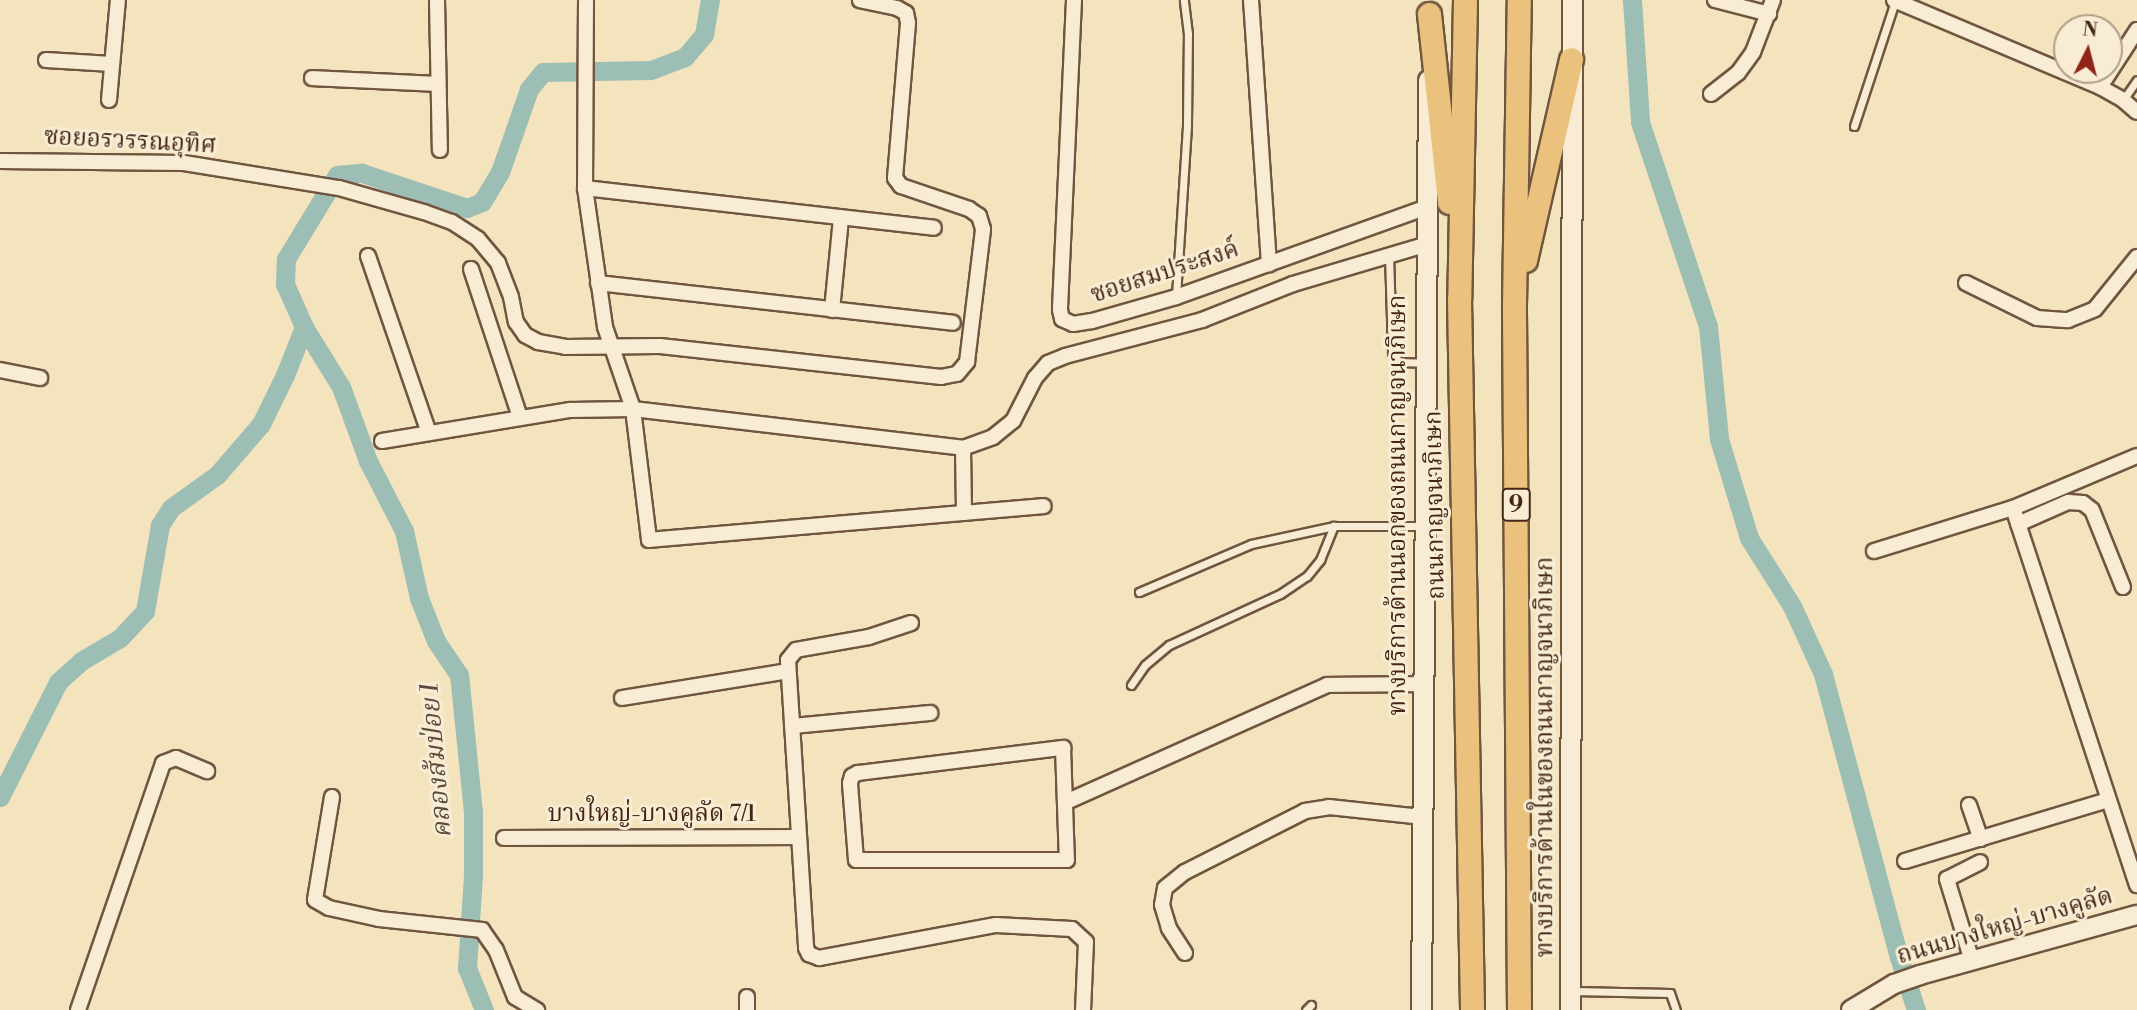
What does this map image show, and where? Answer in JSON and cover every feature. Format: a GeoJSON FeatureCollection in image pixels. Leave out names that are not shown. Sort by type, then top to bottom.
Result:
{"type":"FeatureCollection","features":[{"type":"Feature","properties":{"kind":"highway","name":"ถนนกาญจนาภิเษก"},"geometry":{"type":"LineString","coordinates":[[1465,0],[1459,299],[1472,1010]]}},
{"type":"Feature","properties":{"kind":"highway","name":"9"},"geometry":{"type":"LineString","coordinates":[[1519,0],[1514,305],[1519,1010]]}},
{"type":"Feature","properties":{"kind":"highway"},"geometry":{"type":"LineString","coordinates":[[1429,7],[1459,299]]}},
{"type":"Feature","properties":{"kind":"highway"},"geometry":{"type":"LineString","coordinates":[[1514,305],[1571,59]]}},
{"type":"Feature","properties":{"kind":"main road","name":"ทางบริการด้านในของถนนกาญจนาภิเษก"},"geometry":{"type":"LineString","coordinates":[[1570,1000],[1572,0]]}},
{"type":"Feature","properties":{"kind":"main road","name":"ทางบริการด้านนอกของถนนกาญจนาภิเษก"},"geometry":{"type":"LineString","coordinates":[[1421,1010],[1425,208],[1429,7]]}},
{"type":"Feature","properties":{"kind":"street"},"geometry":{"type":"LineString","coordinates":[[109,100],[118,0]]}},
{"type":"Feature","properties":{"kind":"street"},"geometry":{"type":"LineString","coordinates":[[437,0],[440,150]]}},
{"type":"Feature","properties":{"kind":"street"},"geometry":{"type":"LineString","coordinates":[[586,0],[585,188],[598,284],[610,346],[633,410],[649,540],[1044,506]]}},
{"type":"Feature","properties":{"kind":"street"},"geometry":{"type":"LineString","coordinates":[[610,346],[673,347],[941,377],[957,374],[967,362],[983,229],[979,216],[969,209],[901,186],[895,178],[908,23],[906,13],[897,8],[860,0]]}},
{"type":"Feature","properties":{"kind":"street","name":"ซอยสมประสงค์"},"geometry":{"type":"LineString","coordinates":[[1074,0],[1060,310],[1062,319],[1073,324],[1092,321],[1176,297],[1425,208]]}},
{"type":"Feature","properties":{"kind":"street"},"geometry":{"type":"LineString","coordinates":[[1251,0],[1269,264]]}},
{"type":"Feature","properties":{"kind":"street"},"geometry":{"type":"LineString","coordinates":[[1711,94],[1738,73],[1754,52],[1771,7],[1715,0]]}},
{"type":"Feature","properties":{"kind":"street"},"geometry":{"type":"LineString","coordinates":[[1895,0],[2100,87],[2123,100],[2137,112]]}},
{"type":"Feature","properties":{"kind":"street"},"geometry":{"type":"LineString","coordinates":[[2100,87],[2137,30]]}},
{"type":"Feature","properties":{"kind":"street"},"geometry":{"type":"LineString","coordinates":[[46,60],[112,64]]}},
{"type":"Feature","properties":{"kind":"street"},"geometry":{"type":"LineString","coordinates":[[312,78],[438,84]]}},
{"type":"Feature","properties":{"kind":"street","name":"ซอยอรวรรณอุทิศ"},"geometry":{"type":"LineString","coordinates":[[0,161],[184,163],[339,188],[452,222],[478,239],[498,263],[512,297],[516,322],[525,335],[538,342],[565,347],[610,346]]}},
{"type":"Feature","properties":{"kind":"street"},"geometry":{"type":"LineString","coordinates":[[585,188],[934,228]]}},
{"type":"Feature","properties":{"kind":"street"},"geometry":{"type":"LineString","coordinates":[[832,310],[841,218]]}},
{"type":"Feature","properties":{"kind":"street"},"geometry":{"type":"LineString","coordinates":[[382,441],[570,410],[633,410],[963,448],[993,437],[1013,421],[1035,378],[1048,363],[1065,356],[1202,320],[1293,284],[1425,245]]}},
{"type":"Feature","properties":{"kind":"street"},"geometry":{"type":"LineString","coordinates":[[368,256],[429,433]]}},
{"type":"Feature","properties":{"kind":"street"},"geometry":{"type":"LineString","coordinates":[[1966,283],[2037,318],[2068,320],[2095,309],[2137,257]]}},
{"type":"Feature","properties":{"kind":"street"},"geometry":{"type":"LineString","coordinates":[[471,269],[520,417]]}},
{"type":"Feature","properties":{"kind":"street"},"geometry":{"type":"LineString","coordinates":[[598,284],[953,324]]}},
{"type":"Feature","properties":{"kind":"street"},"geometry":{"type":"LineString","coordinates":[[0,370],[40,378]]}},
{"type":"Feature","properties":{"kind":"street"},"geometry":{"type":"LineString","coordinates":[[963,448],[964,513]]}},
{"type":"Feature","properties":{"kind":"street"},"geometry":{"type":"LineString","coordinates":[[1874,551],[2013,508],[2137,456]]}},
{"type":"Feature","properties":{"kind":"street"},"geometry":{"type":"LineString","coordinates":[[2018,524],[2068,502],[2083,503],[2092,510],[2123,587]]}},
{"type":"Feature","properties":{"kind":"street"},"geometry":{"type":"LineString","coordinates":[[2013,508],[2137,885]]}},
{"type":"Feature","properties":{"kind":"street"},"geometry":{"type":"LineString","coordinates":[[911,623],[869,637],[796,650],[788,660],[806,948],[809,954],[819,958],[996,925],[1072,929],[1086,942],[1083,1010]]}},
{"type":"Feature","properties":{"kind":"street"},"geometry":{"type":"LineString","coordinates":[[622,698],[788,671]]}},
{"type":"Feature","properties":{"kind":"street"},"geometry":{"type":"LineString","coordinates":[[1066,802],[1327,685],[1422,684]]}},
{"type":"Feature","properties":{"kind":"street"},"geometry":{"type":"LineString","coordinates":[[792,726],[930,713]]}},
{"type":"Feature","properties":{"kind":"street"},"geometry":{"type":"LineString","coordinates":[[1063,748],[1066,802],[1068,856],[1064,861],[860,861],[854,857],[850,783],[852,776],[858,773],[1063,748]]}},
{"type":"Feature","properties":{"kind":"street"},"geometry":{"type":"LineString","coordinates":[[78,1010],[163,763],[176,758],[207,771]]}},
{"type":"Feature","properties":{"kind":"street"},"geometry":{"type":"LineString","coordinates":[[332,797],[315,900],[329,908],[379,919],[482,930],[496,950],[515,996],[537,1010]]}},
{"type":"Feature","properties":{"kind":"street"},"geometry":{"type":"LineString","coordinates":[[1905,861],[2108,800]]}},
{"type":"Feature","properties":{"kind":"street"},"geometry":{"type":"LineString","coordinates":[[1969,805],[1981,839]]}},
{"type":"Feature","properties":{"kind":"street"},"geometry":{"type":"LineString","coordinates":[[1185,953],[1169,928],[1162,905],[1165,888],[1185,872],[1305,811],[1340,808],[1423,817]]}},
{"type":"Feature","properties":{"kind":"street","name":"บางใหญ่-บางคูลัด 7/1"},"geometry":{"type":"LineString","coordinates":[[504,838],[799,837]]}},
{"type":"Feature","properties":{"kind":"street"},"geometry":{"type":"LineString","coordinates":[[1972,961],[1947,879],[1980,862]]}},
{"type":"Feature","properties":{"kind":"street","name":"ถนนบางใหญ่-บางคูลัด"},"geometry":{"type":"LineString","coordinates":[[1851,1010],[1895,984],[1920,975],[2137,915]]}},
{"type":"Feature","properties":{"kind":"lane"},"geometry":{"type":"LineString","coordinates":[[1176,297],[1187,124],[1188,34],[1184,0]]}},
{"type":"Feature","properties":{"kind":"lane"},"geometry":{"type":"LineString","coordinates":[[1854,126],[1895,0]]}},
{"type":"Feature","properties":{"kind":"lane"},"geometry":{"type":"LineString","coordinates":[[2123,100],[2137,80]]}},
{"type":"Feature","properties":{"kind":"lane"},"geometry":{"type":"LineString","coordinates":[[1389,255],[1392,352],[1399,362],[1424,363]]}},
{"type":"Feature","properties":{"kind":"lane"},"geometry":{"type":"LineString","coordinates":[[1131,685],[1145,665],[1169,645],[1280,594],[1307,576],[1320,560],[1334,526]]}},
{"type":"Feature","properties":{"kind":"lane"},"geometry":{"type":"LineString","coordinates":[[1139,592],[1251,544],[1334,526],[1423,526]]}},
{"type":"Feature","properties":{"kind":"lane"},"geometry":{"type":"LineString","coordinates":[[1570,1000],[1670,993],[1676,1010]]}},
{"type":"Feature","properties":{"kind":"waterway","name":"คลองส้มป่อย 1"},"geometry":{"type":"LineString","coordinates":[[484,1010],[467,968],[473,875],[473,812],[459,675],[436,641],[419,598],[404,531],[368,461],[341,387],[304,327],[285,284],[286,259],[337,175],[362,173],[467,208],[482,202],[500,172],[529,89],[543,72],[651,70],[685,57],[704,34],[710,0]]}},
{"type":"Feature","properties":{"kind":"waterway"},"geometry":{"type":"LineString","coordinates":[[1632,0],[1640,122],[1708,326],[1719,439],[1749,538],[1792,606],[1823,674],[1899,957],[1916,1010]]}},
{"type":"Feature","properties":{"kind":"waterway"},"geometry":{"type":"LineString","coordinates":[[0,797],[58,682],[81,661],[120,638],[145,611],[160,525],[171,508],[217,475],[261,424],[304,327]]}}]}
